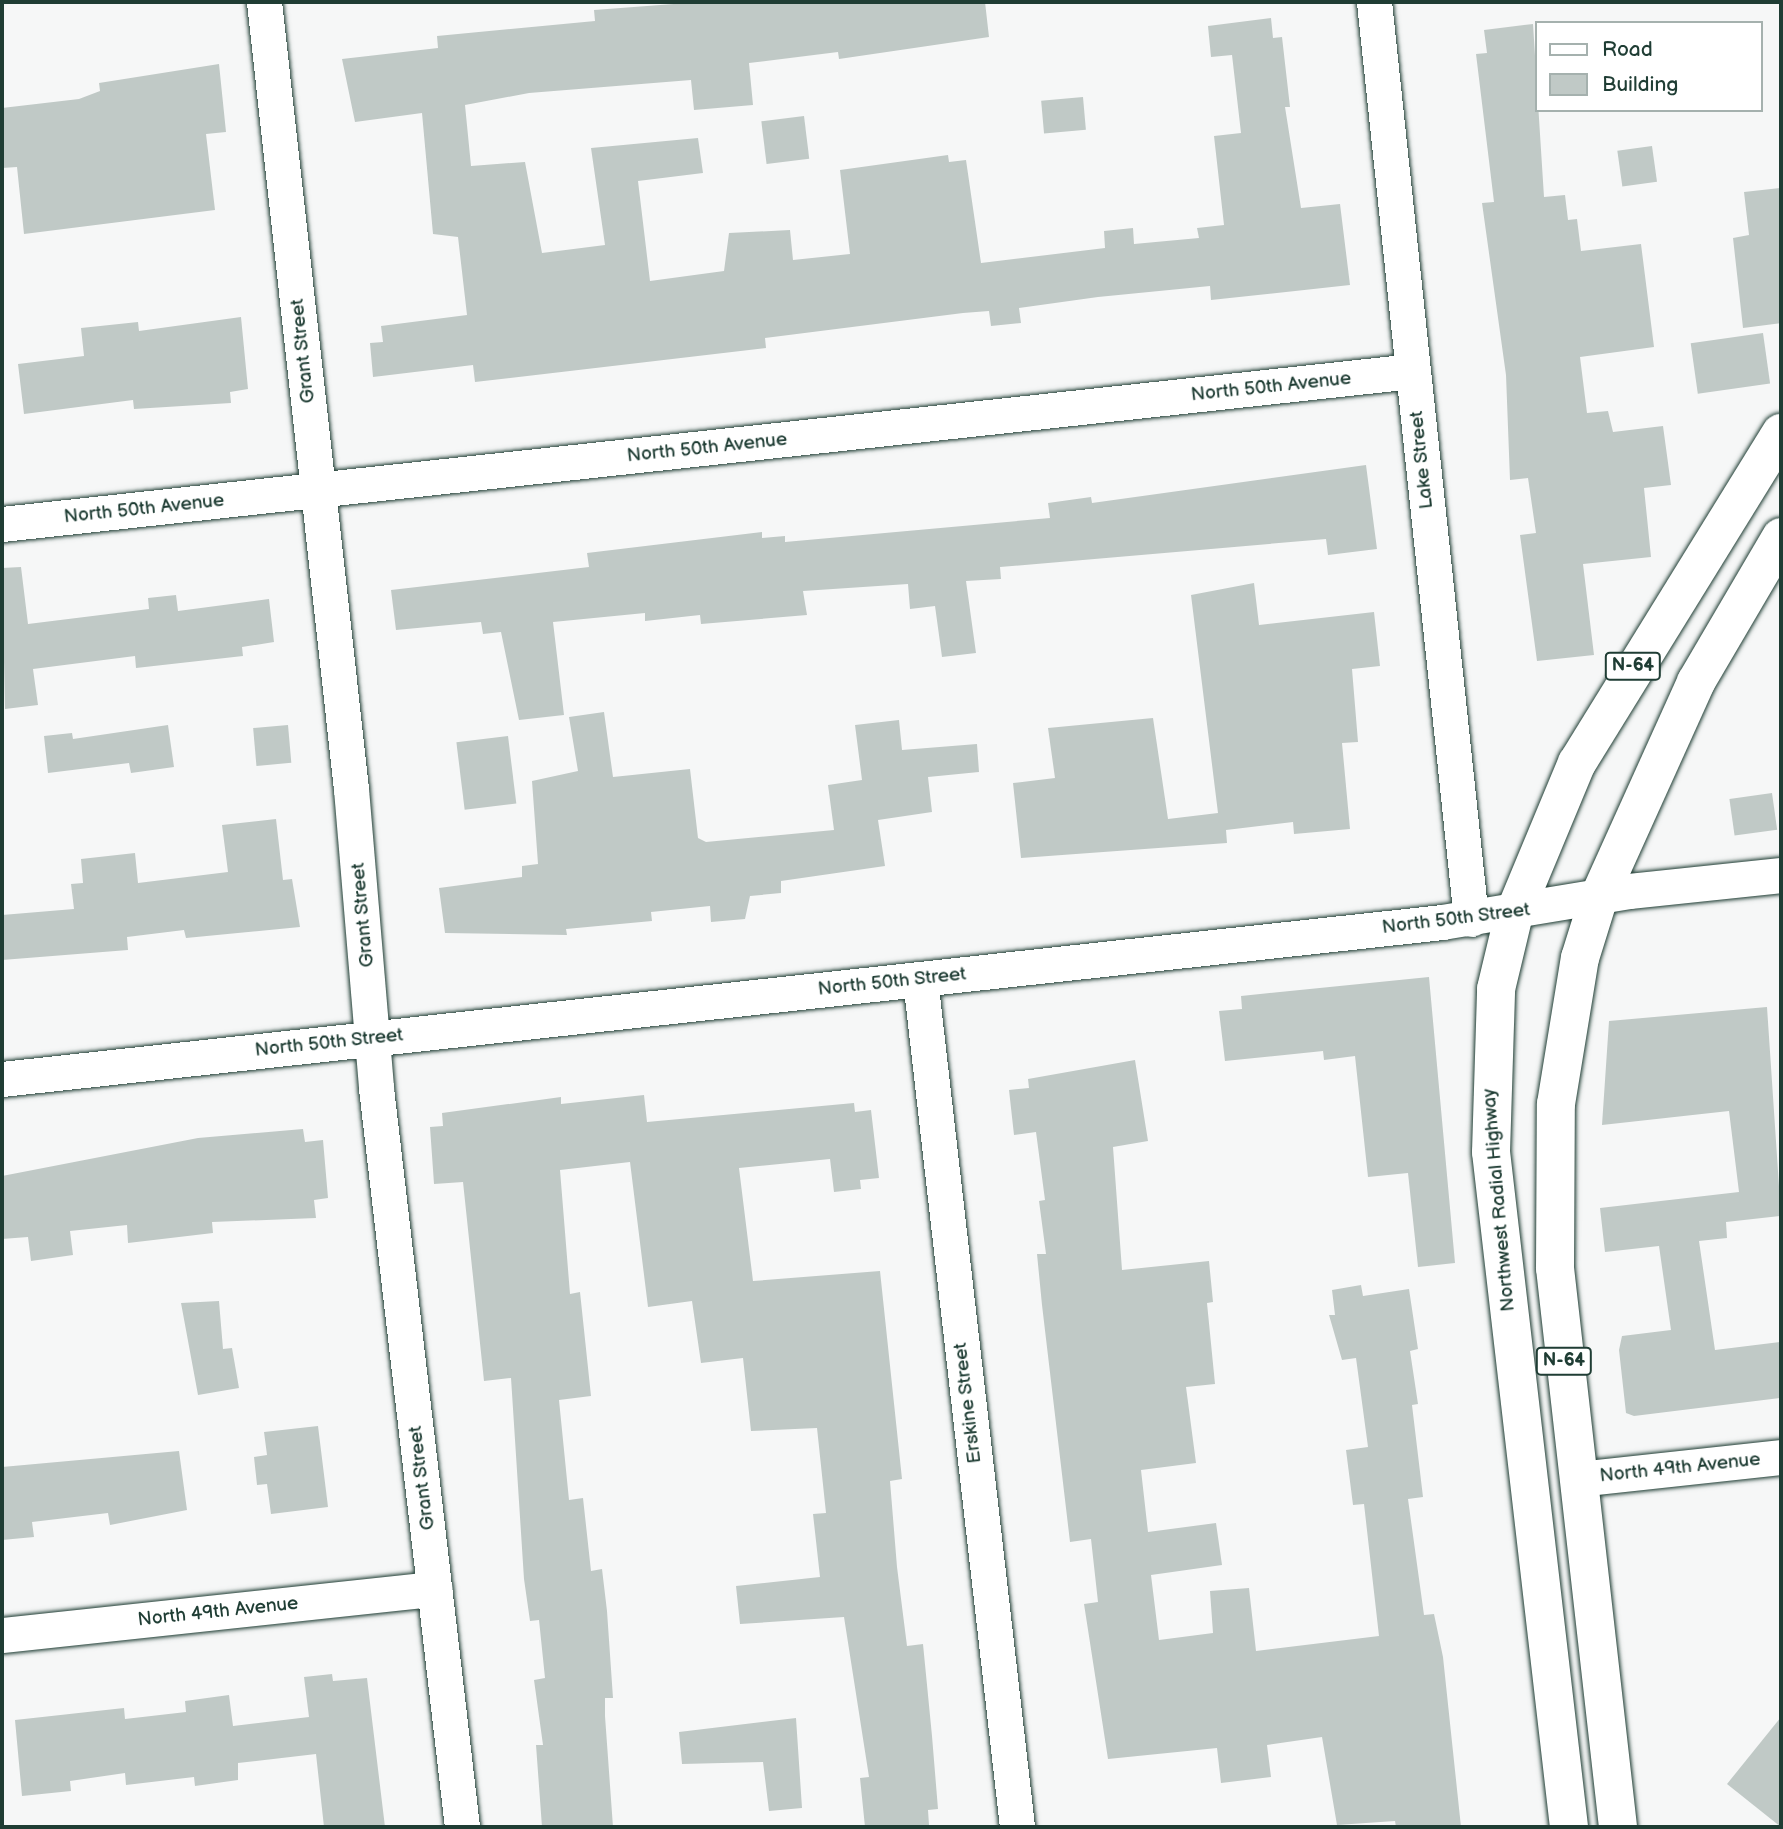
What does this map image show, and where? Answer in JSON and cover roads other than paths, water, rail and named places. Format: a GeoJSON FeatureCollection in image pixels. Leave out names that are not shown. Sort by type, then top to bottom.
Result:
{"type":"FeatureCollection","features":[{"type":"Feature","properties":{"kind":"main road","name":"Northwest Radial Highway"},"geometry":{"type":"LineString","coordinates":[[1569,1827],[1491,1152],[1496,989],[1514,914],[1577,763],[1781,433]]}},
{"type":"Feature","properties":{"kind":"main road","name":"N-64"},"geometry":{"type":"LineString","coordinates":[[1618,1827],[1555,1268],[1553,1170],[1566,1032],[1599,897],[1696,682],[1781,537]]}},
{"type":"Feature","properties":{"kind":"street","name":"Grant Street"},"geometry":{"type":"LineString","coordinates":[[264,2],[318,490],[374,1038],[462,1827]]}},
{"type":"Feature","properties":{"kind":"street","name":"Lake Street"},"geometry":{"type":"LineString","coordinates":[[1374,2],[1471,919]]}},
{"type":"Feature","properties":{"kind":"street","name":"North 50th Avenue"},"geometry":{"type":"LineString","coordinates":[[2,524],[1413,371]]}},
{"type":"Feature","properties":{"kind":"street","name":"North 50th Street"},"geometry":{"type":"LineString","coordinates":[[2,1079],[1471,919],[1514,914],[1599,897],[1781,875]]}},
{"type":"Feature","properties":{"kind":"street","name":"Erskine Street"},"geometry":{"type":"LineString","coordinates":[[920,979],[1017,1827]]}},
{"type":"Feature","properties":{"kind":"street","name":"North 49th Avenue"},"geometry":{"type":"LineString","coordinates":[[1578,1479],[1781,1457]]}},
{"type":"Feature","properties":{"kind":"street","name":"North 49th Avenue"},"geometry":{"type":"LineString","coordinates":[[2,1636],[435,1589]]}}]}
